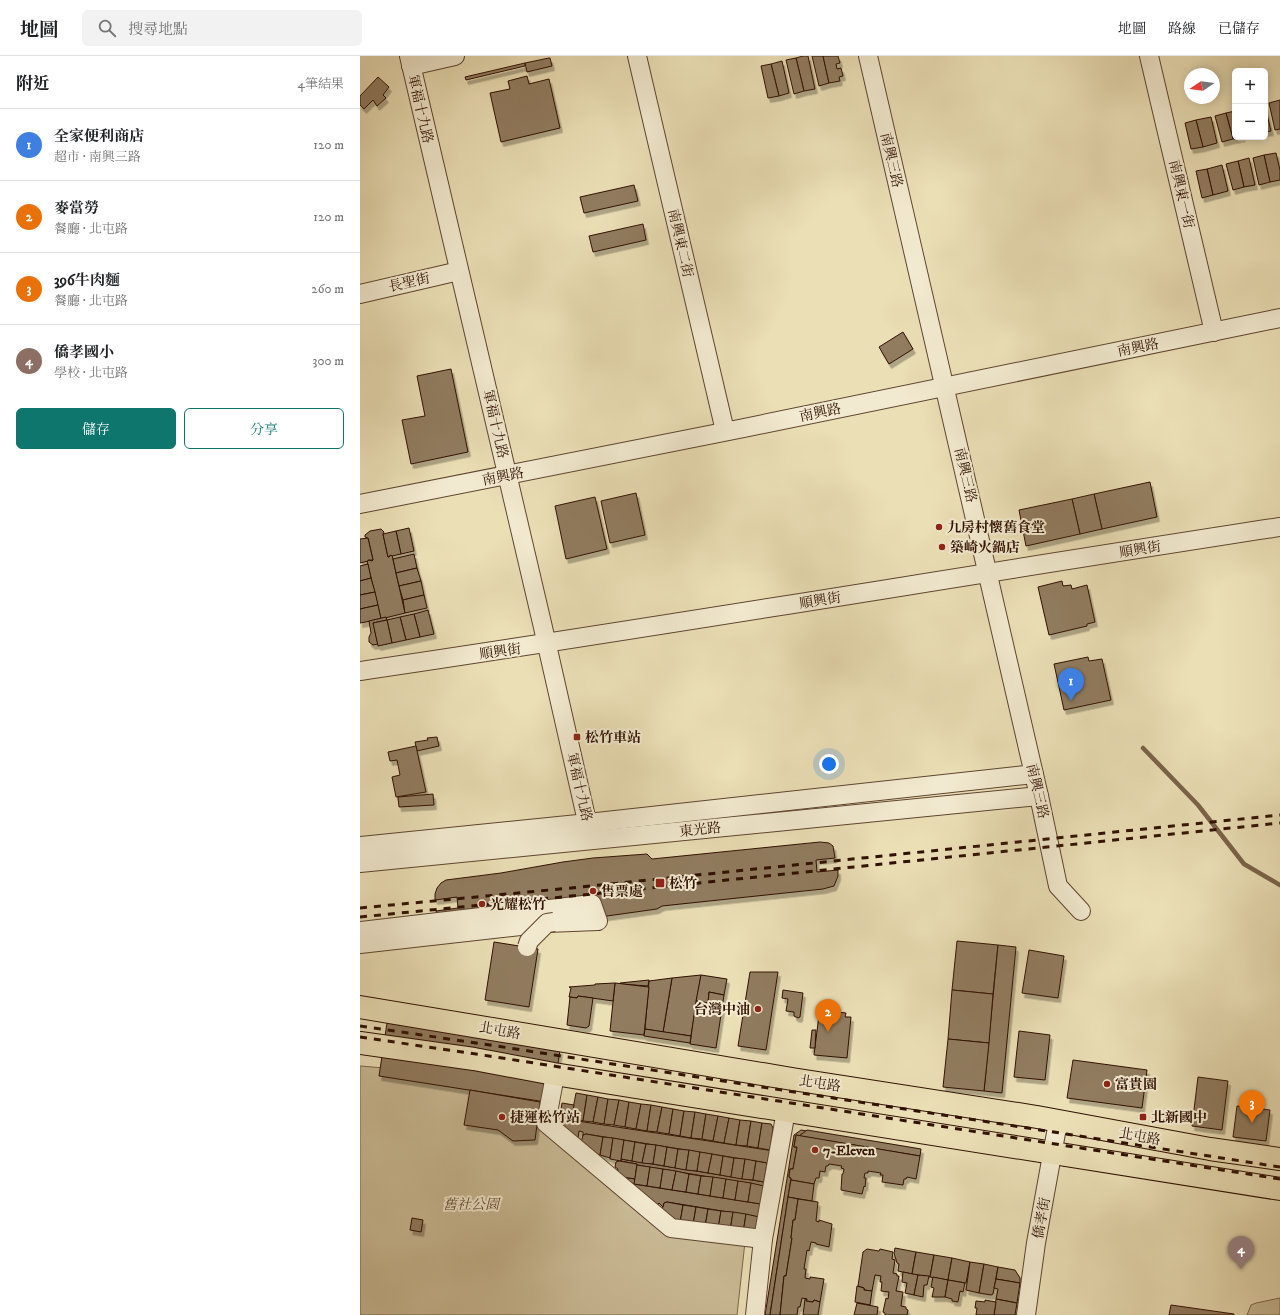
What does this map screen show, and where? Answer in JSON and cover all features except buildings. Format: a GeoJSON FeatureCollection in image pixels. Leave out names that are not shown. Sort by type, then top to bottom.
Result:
{"type":"FeatureCollection","features":[{"type":"Feature","properties":{"kind":"main road","name":"北屯路"},"geometry":{"type":"LineString","coordinates":[[360,1007],[792,1079],[1030,1116],[1210,1149],[1280,1159]]}},
{"type":"Feature","properties":{"kind":"main road"},"geometry":{"type":"LineString","coordinates":[[360,1043],[474,1059],[554,1074],[1280,1189]]}},
{"type":"Feature","properties":{"kind":"street"},"geometry":{"type":"LineString","coordinates":[[410,61],[454,56]]}},
{"type":"Feature","properties":{"kind":"street","name":"南興東二街"},"geometry":{"type":"LineString","coordinates":[[637,56],[725,431]]}},
{"type":"Feature","properties":{"kind":"street","name":"南興三路"},"geometry":{"type":"LineString","coordinates":[[868,56],[988,572],[1058,886],[1081,911]]}},
{"type":"Feature","properties":{"kind":"street","name":"南興東一街"},"geometry":{"type":"LineString","coordinates":[[1149,56],[1214,332]]}},
{"type":"Feature","properties":{"kind":"street","name":"軍福十九路"},"geometry":{"type":"LineString","coordinates":[[410,61],[590,831]]}},
{"type":"Feature","properties":{"kind":"street","name":"長聖街"},"geometry":{"type":"LineString","coordinates":[[360,294],[459,271]]}},
{"type":"Feature","properties":{"kind":"street","name":"南興路"},"geometry":{"type":"LineString","coordinates":[[360,504],[1280,318]]}},
{"type":"Feature","properties":{"kind":"street","name":"順興街"},"geometry":{"type":"LineString","coordinates":[[360,671],[547,643],[1280,527]]}},
{"type":"Feature","properties":{"kind":"street","name":"東光路"},"geometry":{"type":"LineString","coordinates":[[360,863],[590,831],[1034,774]]}},
{"type":"Feature","properties":{"kind":"street","name":"東光路"},"geometry":{"type":"LineString","coordinates":[[360,846],[590,831],[1039,796]]}},
{"type":"Feature","properties":{"kind":"street"},"geometry":{"type":"LineString","coordinates":[[360,931],[592,904],[598,921],[550,923],[360,944]]}},
{"type":"Feature","properties":{"kind":"street"},"geometry":{"type":"LineString","coordinates":[[527,947],[529,941],[550,923]]}},
{"type":"Feature","properties":{"kind":"street"},"geometry":{"type":"LineString","coordinates":[[554,1074],[546,1124],[671,1228],[763,1240]]}},
{"type":"Feature","properties":{"kind":"street"},"geometry":{"type":"LineString","coordinates":[[755,1315],[763,1240],[786,1111]]}},
{"type":"Feature","properties":{"kind":"street","name":"僑孝街"},"geometry":{"type":"LineString","coordinates":[[1026,1315],[1036,1243],[1058,1122]]}},
{"type":"Feature","properties":{"kind":"green space","name":"舊社公園"},"geometry":{"type":"Polygon","coordinates":[[[360,1066],[540,1081],[541,1119],[671,1229],[745,1242],[737,1315],[360,1315],[360,1066]]]}},
{"type":"Feature","properties":{"kind":"green space"},"geometry":{"type":"Polygon","coordinates":[[[1280,1298],[1280,1315],[1247,1315],[1251,1305],[1280,1298]]]}},
{"type":"Feature","properties":{"kind":"waterway"},"geometry":{"type":"LineString","coordinates":[[1143,748],[1198,805],[1244,864],[1280,885]]}},
{"type":"Feature","properties":{"kind":"railway"},"geometry":{"type":"LineString","coordinates":[[360,908],[581,887],[1280,815]]}},
{"type":"Feature","properties":{"kind":"railway"},"geometry":{"type":"LineString","coordinates":[[360,917],[1280,823]]}},
{"type":"Feature","properties":{"kind":"railway"},"geometry":{"type":"LineString","coordinates":[[360,1026],[1280,1167]]}},
{"type":"Feature","properties":{"kind":"railway"},"geometry":{"type":"LineString","coordinates":[[360,1037],[1280,1179]]}},
{"type":"Feature","properties":{"kind":"place","name":"九房村懷舊食堂"},"geometry":{"type":"Point","coordinates":[939,527]}},
{"type":"Feature","properties":{"kind":"place","name":"築崎火鍋店"},"geometry":{"type":"Point","coordinates":[942,547]}},
{"type":"Feature","properties":{"kind":"place","name":"全家便利商店"},"geometry":{"type":"Point","coordinates":[1071,701]}},
{"type":"Feature","properties":{"kind":"place","name":"松竹車站"},"geometry":{"type":"Point","coordinates":[577,737]}},
{"type":"Feature","properties":{"kind":"place","name":"松竹"},"geometry":{"type":"Point","coordinates":[660,883]}},
{"type":"Feature","properties":{"kind":"place","name":"售票處"},"geometry":{"type":"Point","coordinates":[593,891]}},
{"type":"Feature","properties":{"kind":"place","name":"光耀松竹"},"geometry":{"type":"Point","coordinates":[482,904]}},
{"type":"Feature","properties":{"kind":"place","name":"台灣中油"},"geometry":{"type":"Point","coordinates":[758,1009]}},
{"type":"Feature","properties":{"kind":"place","name":"麥當勞"},"geometry":{"type":"Point","coordinates":[828,1032]}},
{"type":"Feature","properties":{"kind":"place","name":"富貴園"},"geometry":{"type":"Point","coordinates":[1107,1084]}},
{"type":"Feature","properties":{"kind":"place","name":"捷運松竹站"},"geometry":{"type":"Point","coordinates":[502,1117]}},
{"type":"Feature","properties":{"kind":"place","name":"北新國中"},"geometry":{"type":"Point","coordinates":[1143,1117]}},
{"type":"Feature","properties":{"kind":"place","name":"396牛肉麵"},"geometry":{"type":"Point","coordinates":[1252,1123]}},
{"type":"Feature","properties":{"kind":"place","name":"7-Eleven"},"geometry":{"type":"Point","coordinates":[815,1150]}},
{"type":"Feature","properties":{"kind":"place","name":"僑孝國小"},"geometry":{"type":"Point","coordinates":[1241,1269]}}]}
